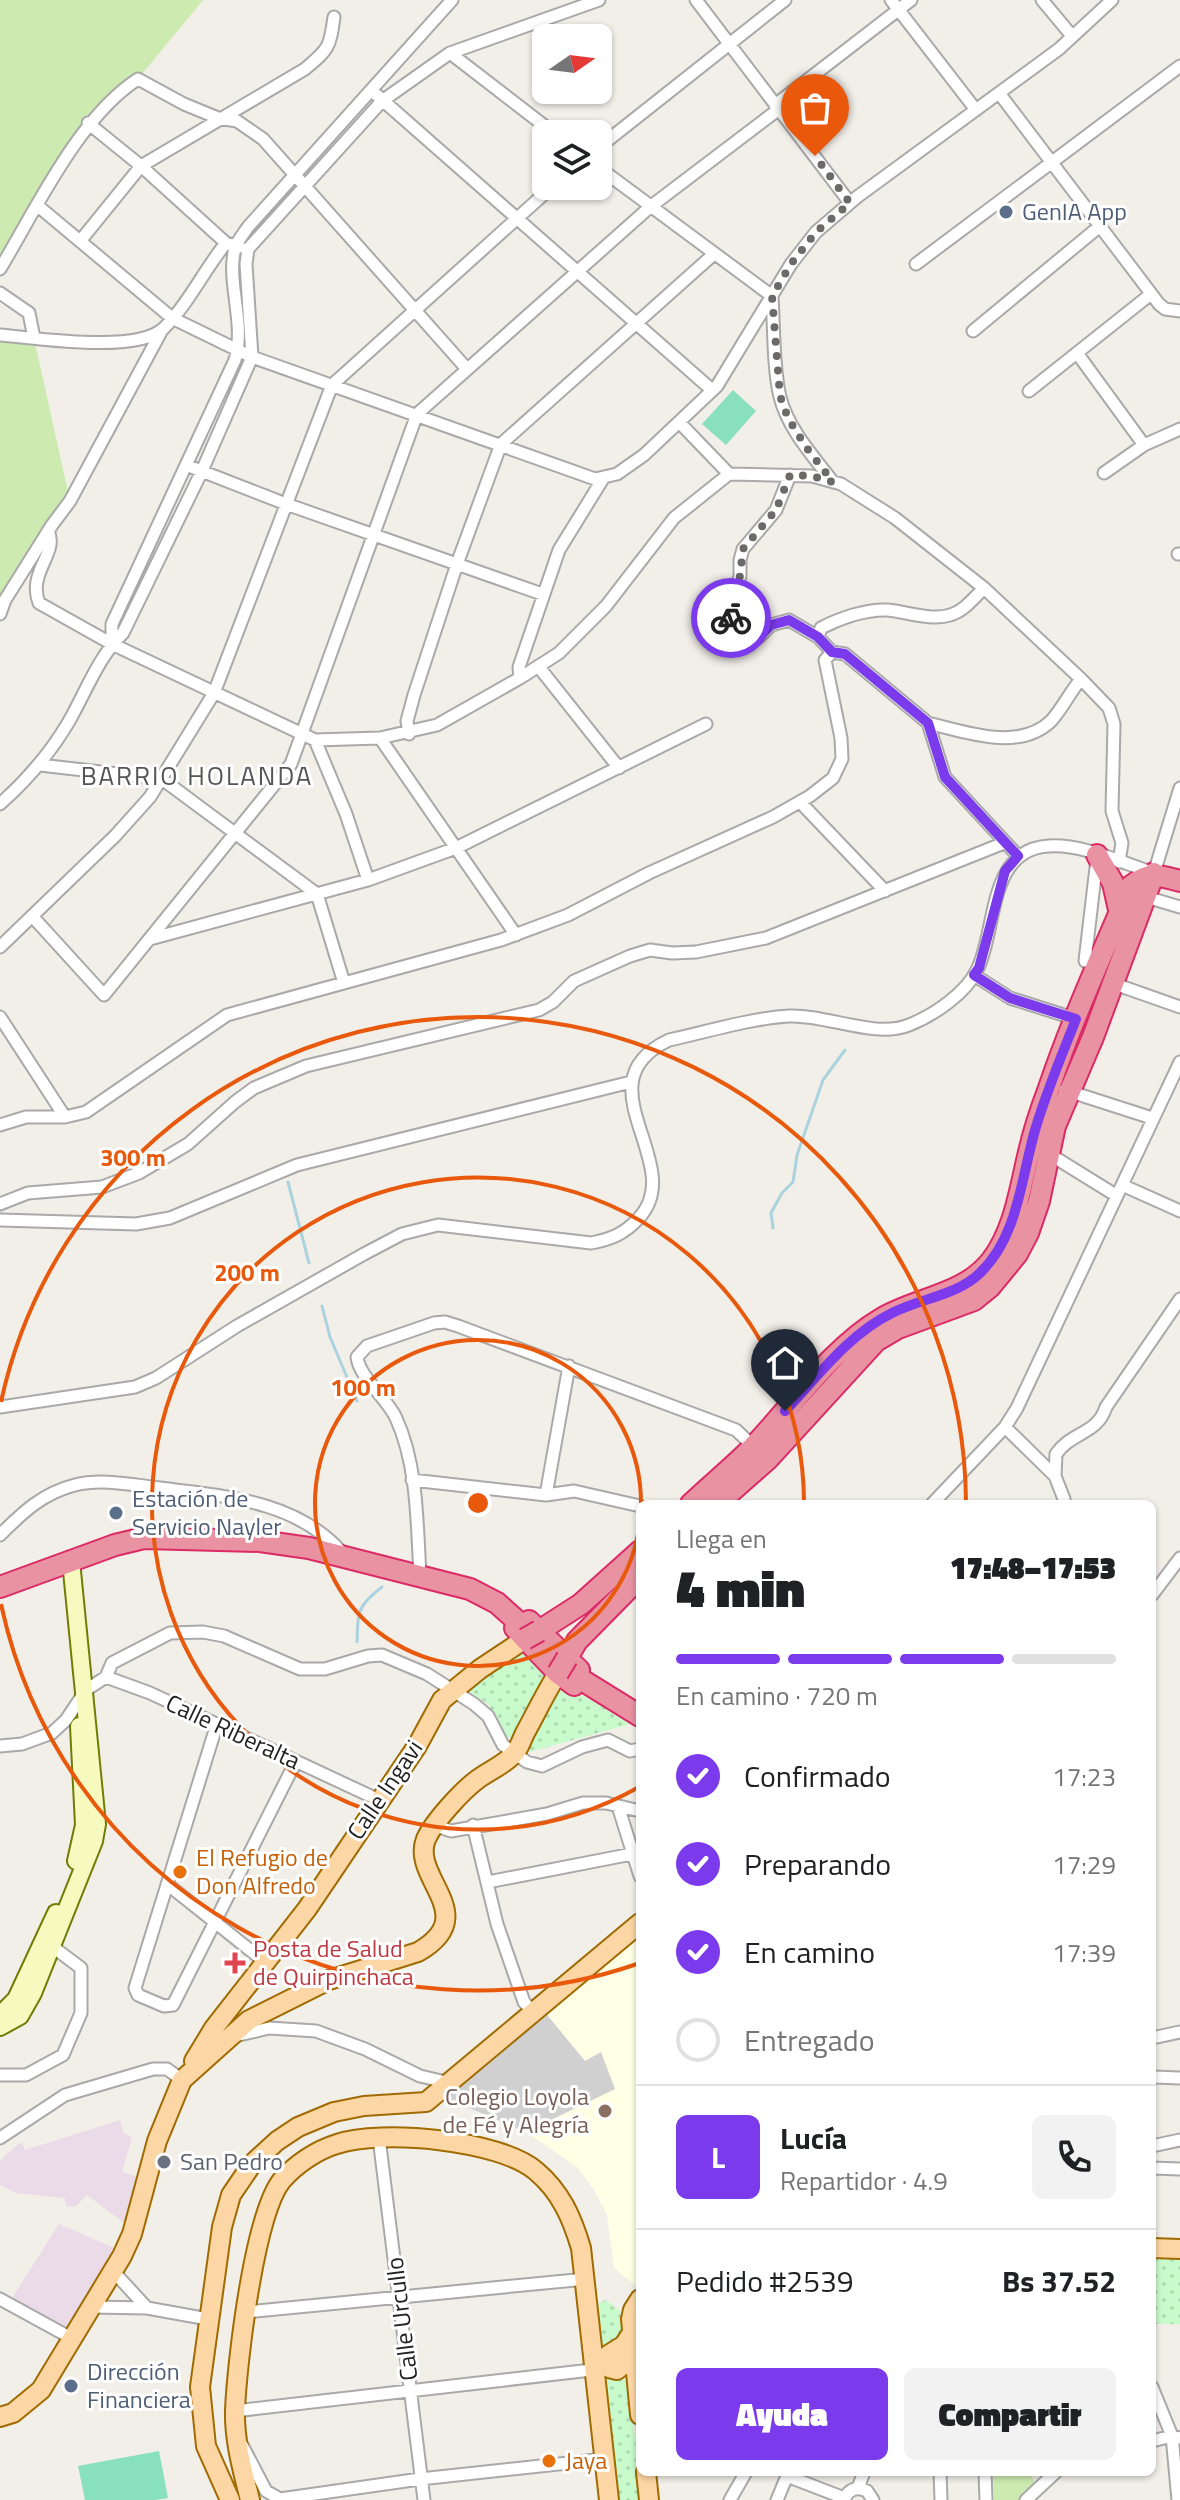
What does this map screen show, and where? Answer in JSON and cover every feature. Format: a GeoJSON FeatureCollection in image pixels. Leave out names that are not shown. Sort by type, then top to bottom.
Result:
{"type":"FeatureCollection","features":[{"type":"Feature","properties":{"kind":"highway"},"geometry":{"type":"LineString","coordinates":[[1097,855],[1113,883],[1120,914]]}},
{"type":"Feature","properties":{"kind":"highway"},"geometry":{"type":"LineString","coordinates":[[720,1500],[864,1341],[974,1300],[1008,1268],[1032,1223],[1039,1201],[1039,1150],[1059,1088],[1090,969],[1120,914],[1131,886],[1154,873],[1180,881]]}},
{"type":"Feature","properties":{"kind":"highway"},"geometry":{"type":"LineString","coordinates":[[1059,1088],[1114,984],[1154,873]]}},
{"type":"Feature","properties":{"kind":"highway"},"geometry":{"type":"LineString","coordinates":[[696,1500],[761,1452]]}},
{"type":"Feature","properties":{"kind":"highway"},"geometry":{"type":"LineString","coordinates":[[0,1587],[115,1545],[144,1538],[260,1541],[309,1548],[421,1577],[461,1581],[483,1587],[506,1600],[524,1633],[636,1716]]}},
{"type":"Feature","properties":{"kind":"highway"},"geometry":{"type":"LineString","coordinates":[[524,1633],[558,1619],[581,1604],[636,1555]]}},
{"type":"Feature","properties":{"kind":"highway"},"geometry":{"type":"LineString","coordinates":[[571,1667],[636,1582]]}},
{"type":"Feature","properties":{"kind":"main road"},"geometry":{"type":"LineString","coordinates":[[0,2027],[20,2016],[33,1993],[94,1841],[97,1824],[66,1563]]}},
{"type":"Feature","properties":{"kind":"main road","name":"Calle Ingavi"},"geometry":{"type":"LineString","coordinates":[[182,2080],[214,2028],[307,1909],[417,1746],[442,1700],[524,1633]]}},
{"type":"Feature","properties":{"kind":"main road"},"geometry":{"type":"LineString","coordinates":[[0,2417],[13,2413],[41,2390],[113,2271],[132,2234],[157,2141],[182,2080],[249,2020],[307,1989],[418,1952],[429,1945],[441,1931],[445,1915],[444,1902],[427,1870],[425,1841],[434,1825],[475,1781],[514,1754],[547,1691],[571,1667],[636,1707]]}},
{"type":"Feature","properties":{"kind":"main road"},"geometry":{"type":"LineString","coordinates":[[0,2015],[16,1999],[61,1901],[82,1843],[82,1697]]}},
{"type":"Feature","properties":{"kind":"main road"},"geometry":{"type":"LineString","coordinates":[[230,2500],[211,2462],[203,2428],[200,2387],[222,2227],[231,2195],[252,2164],[298,2127],[334,2112],[364,2106],[426,2102],[636,1926]]}},
{"type":"Feature","properties":{"kind":"main road"},"geometry":{"type":"LineString","coordinates":[[230,2500],[245,2476],[235,2411],[246,2312],[261,2229],[282,2181],[315,2152],[340,2142],[379,2138],[436,2140],[495,2151],[534,2169],[557,2191],[572,2220],[581,2248],[586,2279],[608,2359],[605,2459],[609,2500]]}},
{"type":"Feature","properties":{"kind":"main road"},"geometry":{"type":"LineString","coordinates":[[1156,2248],[1180,2249]]}},
{"type":"Feature","properties":{"kind":"main road"},"geometry":{"type":"LineString","coordinates":[[608,2359],[636,2328],[633,2310],[636,2305]]}},
{"type":"Feature","properties":{"kind":"main road"},"geometry":{"type":"LineString","coordinates":[[608,2359],[636,2384]]}},
{"type":"Feature","properties":{"kind":"main road"},"geometry":{"type":"LineString","coordinates":[[211,2462],[245,2476]]}},
{"type":"Feature","properties":{"kind":"main road"},"geometry":{"type":"LineString","coordinates":[[646,2476],[649,2500]]}},
{"type":"Feature","properties":{"kind":"street"},"geometry":{"type":"LineString","coordinates":[[112,644],[112,624],[238,350],[234,261],[237,246],[248,227],[452,0]]}},
{"type":"Feature","properties":{"kind":"street"},"geometry":{"type":"LineString","coordinates":[[0,614],[5,600],[70,501],[162,330],[189,297],[206,267],[237,246],[306,185],[382,101],[450,53],[599,0]]}},
{"type":"Feature","properties":{"kind":"street"},"geometry":{"type":"LineString","coordinates":[[696,0],[850,203]]}},
{"type":"Feature","properties":{"kind":"street"},"geometry":{"type":"LineString","coordinates":[[612,137],[785,0]]}},
{"type":"Feature","properties":{"kind":"street"},"geometry":{"type":"LineString","coordinates":[[32,916],[104,995],[291,764],[417,414],[650,207],[777,107],[895,5],[911,0]]}},
{"type":"Feature","properties":{"kind":"street"},"geometry":{"type":"LineString","coordinates":[[1042,0],[1072,36]]}},
{"type":"Feature","properties":{"kind":"street"},"geometry":{"type":"LineString","coordinates":[[38,206],[172,318],[252,357],[595,479],[617,474],[644,455],[712,390],[791,264],[816,232],[1072,36],[1112,0]]}},
{"type":"Feature","properties":{"kind":"street"},"geometry":{"type":"LineString","coordinates":[[895,5],[976,110]]}},
{"type":"Feature","properties":{"kind":"street"},"geometry":{"type":"LineString","coordinates":[[81,240],[141,166],[305,69],[318,58],[330,46],[334,17]]}},
{"type":"Feature","properties":{"kind":"street"},"geometry":{"type":"LineString","coordinates":[[450,53],[537,120]]}},
{"type":"Feature","properties":{"kind":"street"},"geometry":{"type":"LineString","coordinates":[[916,264],[1180,66]]}},
{"type":"Feature","properties":{"kind":"street"},"geometry":{"type":"LineString","coordinates":[[0,269],[88,123],[117,92],[138,79],[184,104],[218,118],[237,121],[263,139],[467,369]]}},
{"type":"Feature","properties":{"kind":"street"},"geometry":{"type":"LineString","coordinates":[[371,90],[712,390]]}},
{"type":"Feature","properties":{"kind":"street"},"geometry":{"type":"LineString","coordinates":[[999,93],[1151,294],[1165,309],[1180,311]]}},
{"type":"Feature","properties":{"kind":"street"},"geometry":{"type":"LineString","coordinates":[[0,804],[40,765],[112,644],[123,633],[201,473],[252,357],[246,264],[237,246],[88,123]]}},
{"type":"Feature","properties":{"kind":"street"},"geometry":{"type":"LineString","coordinates":[[612,178],[772,296],[780,396],[788,418],[833,482]]}},
{"type":"Feature","properties":{"kind":"street"},"geometry":{"type":"LineString","coordinates":[[0,947],[115,836],[150,797],[214,693],[332,385],[537,200]]}},
{"type":"Feature","properties":{"kind":"street"},"geometry":{"type":"LineString","coordinates":[[973,331],[1100,226]]}},
{"type":"Feature","properties":{"kind":"street"},"geometry":{"type":"LineString","coordinates":[[409,734],[407,721],[414,695],[501,444],[714,254]]}},
{"type":"Feature","properties":{"kind":"street"},"geometry":{"type":"LineString","coordinates":[[0,293],[29,313],[34,338]]}},
{"type":"Feature","properties":{"kind":"street"},"geometry":{"type":"LineString","coordinates":[[1029,391],[1151,294]]}},
{"type":"Feature","properties":{"kind":"street"},"geometry":{"type":"LineString","coordinates":[[0,335],[114,343],[136,340],[162,330]]}},
{"type":"Feature","properties":{"kind":"street"},"geometry":{"type":"LineString","coordinates":[[1077,353],[1144,445]]}},
{"type":"Feature","properties":{"kind":"street"},"geometry":{"type":"LineString","coordinates":[[679,422],[729,474]]}},
{"type":"Feature","properties":{"kind":"street"},"geometry":{"type":"LineString","coordinates":[[1104,473],[1144,445],[1180,429]]}},
{"type":"Feature","properties":{"kind":"street"},"geometry":{"type":"LineString","coordinates":[[186,465],[286,504],[542,594]]}},
{"type":"Feature","properties":{"kind":"street"},"geometry":{"type":"LineString","coordinates":[[48,531],[52,539],[39,569],[34,591],[39,603],[112,644],[315,740],[380,738],[409,734],[437,725],[559,653],[606,606],[674,518],[729,474],[812,476],[841,484],[895,518],[984,588],[1109,708],[1114,724],[1112,811],[1122,843],[1119,862]]}},
{"type":"Feature","properties":{"kind":"street"},"geometry":{"type":"LineString","coordinates":[[790,475],[776,510],[743,549],[740,576],[729,612],[733,624],[751,639],[759,637],[771,625],[789,620],[818,637],[832,652],[845,654],[928,723],[983,736],[1017,737],[1035,731],[1051,721],[1081,679]]}},
{"type":"Feature","properties":{"kind":"street"},"geometry":{"type":"LineString","coordinates":[[520,678],[519,667],[559,550],[604,477]]}},
{"type":"Feature","properties":{"kind":"street"},"geometry":{"type":"LineString","coordinates":[[818,637],[821,628],[831,623],[871,611],[948,616],[962,610],[984,588]]}},
{"type":"Feature","properties":{"kind":"street"},"geometry":{"type":"LineString","coordinates":[[0,1125],[26,1117],[65,1117],[86,1112],[227,1015],[516,935],[568,915],[800,802],[833,778],[842,759],[836,706],[826,673],[825,660],[832,652]]}},
{"type":"Feature","properties":{"kind":"street"},"geometry":{"type":"LineString","coordinates":[[538,666],[619,768]]}},
{"type":"Feature","properties":{"kind":"street"},"geometry":{"type":"LineString","coordinates":[[928,723],[945,777],[1018,856]]}},
{"type":"Feature","properties":{"kind":"street"},"geometry":{"type":"LineString","coordinates":[[149,939],[368,880],[456,848],[706,724]]}},
{"type":"Feature","properties":{"kind":"street"},"geometry":{"type":"LineString","coordinates":[[380,738],[516,935]]}},
{"type":"Feature","properties":{"kind":"street"},"geometry":{"type":"LineString","coordinates":[[315,740],[346,814],[368,880]]}},
{"type":"Feature","properties":{"kind":"street"},"geometry":{"type":"LineString","coordinates":[[40,765],[162,779],[317,894],[344,983]]}},
{"type":"Feature","properties":{"kind":"street"},"geometry":{"type":"LineString","coordinates":[[0,1407],[135,1387],[156,1378],[237,1326],[364,1254],[419,1228],[438,1225],[591,1243],[612,1239],[637,1220],[651,1199],[652,1178],[647,1150],[632,1106],[631,1082],[648,1053],[669,1040],[785,1016],[814,1015],[882,1030],[906,1026],[932,1013],[966,986],[979,968],[1005,871],[1018,856],[1045,846],[1069,847],[1154,873],[1180,788]]}},
{"type":"Feature","properties":{"kind":"street"},"geometry":{"type":"LineString","coordinates":[[800,802],[885,891]]}},
{"type":"Feature","properties":{"kind":"street"},"geometry":{"type":"LineString","coordinates":[[0,1204],[28,1193],[102,1187],[139,1173],[188,1144],[254,1088],[306,1066],[539,1010],[553,1002],[574,981],[650,950],[696,952],[766,938],[1004,843]]}},
{"type":"Feature","properties":{"kind":"street"},"geometry":{"type":"LineString","coordinates":[[1097,855],[1090,969],[1114,984],[1180,1007]]}},
{"type":"Feature","properties":{"kind":"street"},"geometry":{"type":"LineString","coordinates":[[1146,897],[1180,907]]}},
{"type":"Feature","properties":{"kind":"street"},"geometry":{"type":"LineString","coordinates":[[974,975],[1010,998],[1076,1019]]}},
{"type":"Feature","properties":{"kind":"street"},"geometry":{"type":"LineString","coordinates":[[0,1017],[65,1117]]}},
{"type":"Feature","properties":{"kind":"street"},"geometry":{"type":"LineString","coordinates":[[936,1500],[1005,1427],[1017,1408],[1180,1062]]}},
{"type":"Feature","properties":{"kind":"street"},"geometry":{"type":"LineString","coordinates":[[0,1220],[136,1224],[170,1218],[297,1165],[631,1082]]}},
{"type":"Feature","properties":{"kind":"street"},"geometry":{"type":"LineString","coordinates":[[1059,1088],[1152,1118]]}},
{"type":"Feature","properties":{"kind":"street"},"geometry":{"type":"LineString","coordinates":[[1039,1150],[1120,1190],[1180,1211]]}},
{"type":"Feature","properties":{"kind":"street"},"geometry":{"type":"LineString","coordinates":[[1064,1500],[1055,1476],[1056,1454],[1061,1445],[1097,1426],[1106,1407],[1180,1299]]}},
{"type":"Feature","properties":{"kind":"street"},"geometry":{"type":"LineString","coordinates":[[421,1577],[412,1480],[404,1442],[396,1417],[358,1367],[357,1357],[361,1351],[434,1323],[445,1322],[736,1430],[761,1452]]}},
{"type":"Feature","properties":{"kind":"street"},"geometry":{"type":"LineString","coordinates":[[546,1495],[569,1366]]}},
{"type":"Feature","properties":{"kind":"street"},"geometry":{"type":"LineString","coordinates":[[1005,1427],[1055,1476]]}},
{"type":"Feature","properties":{"kind":"street"},"geometry":{"type":"LineString","coordinates":[[412,1480],[546,1495],[574,1491],[636,1505]]}},
{"type":"Feature","properties":{"kind":"street"},"geometry":{"type":"LineString","coordinates":[[0,1535],[27,1508],[48,1494],[89,1482],[111,1483],[234,1497],[263,1505],[317,1528],[346,1558]]}},
{"type":"Feature","properties":{"kind":"street"},"geometry":{"type":"LineString","coordinates":[[1156,1590],[1180,1558]]}},
{"type":"Feature","properties":{"kind":"street"},"geometry":{"type":"LineString","coordinates":[[0,1746],[22,1744],[52,1733],[66,1720],[82,1697],[106,1677],[112,1663],[137,1648],[170,1633],[203,1632],[224,1636],[300,1669],[325,1669],[359,1658],[382,1655],[427,1674],[474,1704],[488,1716],[503,1745],[527,1762],[542,1766],[582,1747],[608,1740],[630,1751],[636,1750]]}},
{"type":"Feature","properties":{"kind":"street","name":"Calle Riberalta"},"geometry":{"type":"LineString","coordinates":[[106,1677],[150,1693],[379,1800]]}},
{"type":"Feature","properties":{"kind":"street"},"geometry":{"type":"LineString","coordinates":[[217,1724],[135,1988],[138,1995],[164,2006],[173,2005],[296,1761]]}},
{"type":"Feature","properties":{"kind":"street"},"geometry":{"type":"LineString","coordinates":[[434,1825],[451,1831],[547,1814],[583,1803],[636,1810]]}},
{"type":"Feature","properties":{"kind":"street"},"geometry":{"type":"LineString","coordinates":[[618,1806],[636,1865]]}},
{"type":"Feature","properties":{"kind":"street"},"geometry":{"type":"LineString","coordinates":[[473,1825],[497,1924],[524,2002],[533,2012]]}},
{"type":"Feature","properties":{"kind":"street"},"geometry":{"type":"LineString","coordinates":[[488,1882],[632,1854]]}},
{"type":"Feature","properties":{"kind":"street"},"geometry":{"type":"LineString","coordinates":[[167,1884],[265,1962]]}},
{"type":"Feature","properties":{"kind":"street"},"geometry":{"type":"LineString","coordinates":[[0,2075],[26,2075],[63,2055],[81,2013],[81,1968],[53,1947]]}},
{"type":"Feature","properties":{"kind":"street"},"geometry":{"type":"LineString","coordinates":[[226,2038],[269,2028],[316,2031],[365,2049],[420,2076],[452,2083]]}},
{"type":"Feature","properties":{"kind":"street"},"geometry":{"type":"LineString","coordinates":[[1156,2037],[1180,2032]]}},
{"type":"Feature","properties":{"kind":"street"},"geometry":{"type":"LineString","coordinates":[[0,2138],[65,2095],[153,2069],[167,2069],[182,2080]]}},
{"type":"Feature","properties":{"kind":"street"},"geometry":{"type":"LineString","coordinates":[[1156,2077],[1180,2078]]}},
{"type":"Feature","properties":{"kind":"street","name":"Calle Urcullo"},"geometry":{"type":"LineString","coordinates":[[379,2138],[424,2500]]}},
{"type":"Feature","properties":{"kind":"street"},"geometry":{"type":"LineString","coordinates":[[1156,2145],[1180,2140]]}},
{"type":"Feature","properties":{"kind":"street"},"geometry":{"type":"LineString","coordinates":[[1156,2168],[1180,2169]]}},
{"type":"Feature","properties":{"kind":"street"},"geometry":{"type":"LineString","coordinates":[[113,2271],[147,2308]]}},
{"type":"Feature","properties":{"kind":"street"},"geometry":{"type":"LineString","coordinates":[[246,2312],[586,2279]]}},
{"type":"Feature","properties":{"kind":"street"},"geometry":{"type":"LineString","coordinates":[[0,2299],[73,2339]]}},
{"type":"Feature","properties":{"kind":"street"},"geometry":{"type":"LineString","coordinates":[[91,2307],[147,2308],[208,2319]]}},
{"type":"Feature","properties":{"kind":"street"},"geometry":{"type":"LineString","coordinates":[[235,2411],[608,2359]]}},
{"type":"Feature","properties":{"kind":"street"},"geometry":{"type":"LineString","coordinates":[[1156,2395],[1176,2437],[1178,2500]]}},
{"type":"Feature","properties":{"kind":"street"},"geometry":{"type":"LineString","coordinates":[[1156,2440],[1176,2437]]}},
{"type":"Feature","properties":{"kind":"street"},"geometry":{"type":"LineString","coordinates":[[245,2476],[280,2499],[420,2479],[605,2459]]}},
{"type":"Feature","properties":{"kind":"street"},"geometry":{"type":"LineString","coordinates":[[730,2500],[744,2476]]}},
{"type":"Feature","properties":{"kind":"street"},"geometry":{"type":"LineString","coordinates":[[777,2500],[787,2476]]}},
{"type":"Feature","properties":{"kind":"street"},"geometry":{"type":"LineString","coordinates":[[792,2476],[844,2499],[850,2491],[858,2488],[867,2491],[873,2500]]}},
{"type":"Feature","properties":{"kind":"street"},"geometry":{"type":"LineString","coordinates":[[858,2488],[862,2476]]}},
{"type":"Feature","properties":{"kind":"street"},"geometry":{"type":"LineString","coordinates":[[940,2476],[941,2500]]}},
{"type":"Feature","properties":{"kind":"street"},"geometry":{"type":"LineString","coordinates":[[985,2476],[986,2500]]}},
{"type":"Feature","properties":{"kind":"street"},"geometry":{"type":"LineString","coordinates":[[1026,2500],[1052,2476]]}},
{"type":"Feature","properties":{"kind":"shaded area","name":"Colegio Loyola de Fé y Alegría"},"geometry":{"type":"Polygon","coordinates":[[[636,1937],[636,2286],[614,2268],[607,2215],[594,2190],[577,2167],[526,2132],[615,2089],[601,2053],[585,2061],[543,2010],[636,1937]]]}},
{"type":"Feature","properties":{"kind":"shaded area"},"geometry":{"type":"Polygon","coordinates":[[[543,2010],[585,2061],[601,2052],[615,2089],[526,2132],[446,2098],[543,2010]]]}},
{"type":"Feature","properties":{"kind":"shaded area"},"geometry":{"type":"Polygon","coordinates":[[[120,2120],[124,2134],[132,2137],[122,2172],[138,2177],[128,2226],[87,2195],[75,2207],[66,2206],[65,2198],[16,2193],[0,2185],[0,2162],[22,2142],[25,2150],[120,2120]]]}},
{"type":"Feature","properties":{"kind":"shaded area"},"geometry":{"type":"Polygon","coordinates":[[[59,2224],[119,2250],[67,2327],[12,2298],[59,2224]]]}},
{"type":"Feature","properties":{"kind":"green space"},"geometry":{"type":"Polygon","coordinates":[[[0,0],[203,0],[138,79],[88,123],[0,269],[0,0]]]}},
{"type":"Feature","properties":{"kind":"green space"},"geometry":{"type":"Polygon","coordinates":[[[0,335],[34,338],[70,501],[0,614],[0,335]]]}},
{"type":"Feature","properties":{"kind":"green space"},"geometry":{"type":"Polygon","coordinates":[[[733,390],[756,411],[726,445],[702,424],[733,390]]]}},
{"type":"Feature","properties":{"kind":"green space"},"geometry":{"type":"Polygon","coordinates":[[[524,1647],[548,1672],[518,1735],[510,1738],[505,1735],[489,1705],[465,1688],[524,1647]]]}},
{"type":"Feature","properties":{"kind":"green space"},"geometry":{"type":"Polygon","coordinates":[[[569,1688],[634,1723],[526,1753],[554,1693],[569,1688]]]}},
{"type":"Feature","properties":{"kind":"green space"},"geometry":{"type":"Polygon","coordinates":[[[1156,2255],[1180,2255],[1180,2324],[1156,2324],[1156,2255]]]}},
{"type":"Feature","properties":{"kind":"green space"},"geometry":{"type":"Polygon","coordinates":[[[606,2300],[620,2311],[624,2339],[609,2349],[600,2342],[596,2304],[606,2300]]]}},
{"type":"Feature","properties":{"kind":"green space"},"geometry":{"type":"Polygon","coordinates":[[[621,2375],[629,2385],[636,2476],[639,2476],[642,2500],[618,2500],[605,2382],[608,2377],[621,2375]]]}},
{"type":"Feature","properties":{"kind":"green space"},"geometry":{"type":"Polygon","coordinates":[[[159,2451],[168,2498],[85,2500],[78,2466],[159,2451]]]}},
{"type":"Feature","properties":{"kind":"green space"},"geometry":{"type":"Polygon","coordinates":[[[993,2476],[1032,2476],[1035,2483],[1021,2500],[994,2500],[993,2476]]]}},
{"type":"Feature","properties":{"kind":"waterway"},"geometry":{"type":"LineString","coordinates":[[773,1228],[771,1213],[782,1193],[793,1182],[797,1155],[823,1080],[845,1050]]}},
{"type":"Feature","properties":{"kind":"waterway"},"geometry":{"type":"LineString","coordinates":[[288,1182],[309,1263]]}},
{"type":"Feature","properties":{"kind":"waterway"},"geometry":{"type":"LineString","coordinates":[[322,1306],[330,1337],[357,1401]]}},
{"type":"Feature","properties":{"kind":"waterway"},"geometry":{"type":"LineString","coordinates":[[357,1642],[360,1610],[382,1587]]}},
{"type":"Feature","properties":{"kind":"way so far"},"geometry":{"type":"LineString","coordinates":[[731,618],[729,612],[740,576],[743,549],[776,510],[790,475],[812,476],[833,482],[788,418],[780,396],[772,296],[791,264],[816,232],[850,203],[815,156]]}},
{"type":"Feature","properties":{"kind":"place","name":"GenIA App"},"geometry":{"type":"Point","coordinates":[1006,212]}},
{"type":"Feature","properties":{"kind":"place","name":"Estación de Servicio Nayler"},"geometry":{"type":"Point","coordinates":[116,1513]}},
{"type":"Feature","properties":{"kind":"place","name":"El Refugio de Don Alfredo"},"geometry":{"type":"Point","coordinates":[180,1872]}},
{"type":"Feature","properties":{"kind":"place","name":"Posta de Salud de Quirpinchaca"},"geometry":{"type":"Point","coordinates":[235,1963]}},
{"type":"Feature","properties":{"kind":"place","name":"Colegio Loyola de Fé y Alegría"},"geometry":{"type":"Point","coordinates":[605,2111]}},
{"type":"Feature","properties":{"kind":"place","name":"San Pedro"},"geometry":{"type":"Point","coordinates":[164,2162]}},
{"type":"Feature","properties":{"kind":"place","name":"Dirección Financiera"},"geometry":{"type":"Point","coordinates":[71,2386]}},
{"type":"Feature","properties":{"kind":"place","name":"Jaya"},"geometry":{"type":"Point","coordinates":[549,2461]}},
{"type":"Feature","properties":{"kind":"district","name":"BARRIO HOLANDA"},"geometry":{"type":"Point","coordinates":[197,776]}},
{"type":"Feature","properties":{"kind":"route"},"geometry":{"type":"LineString","coordinates":[[731,618],[740,633],[751,639],[759,637],[771,625],[789,620],[807,629],[832,652],[845,654],[928,723],[945,777],[1018,856],[1005,871],[979,968],[974,975],[1010,998],[1076,1019],[1037,1124],[1005,1239],[992,1259],[969,1282],[891,1313],[867,1327],[785,1411]]}}]}
